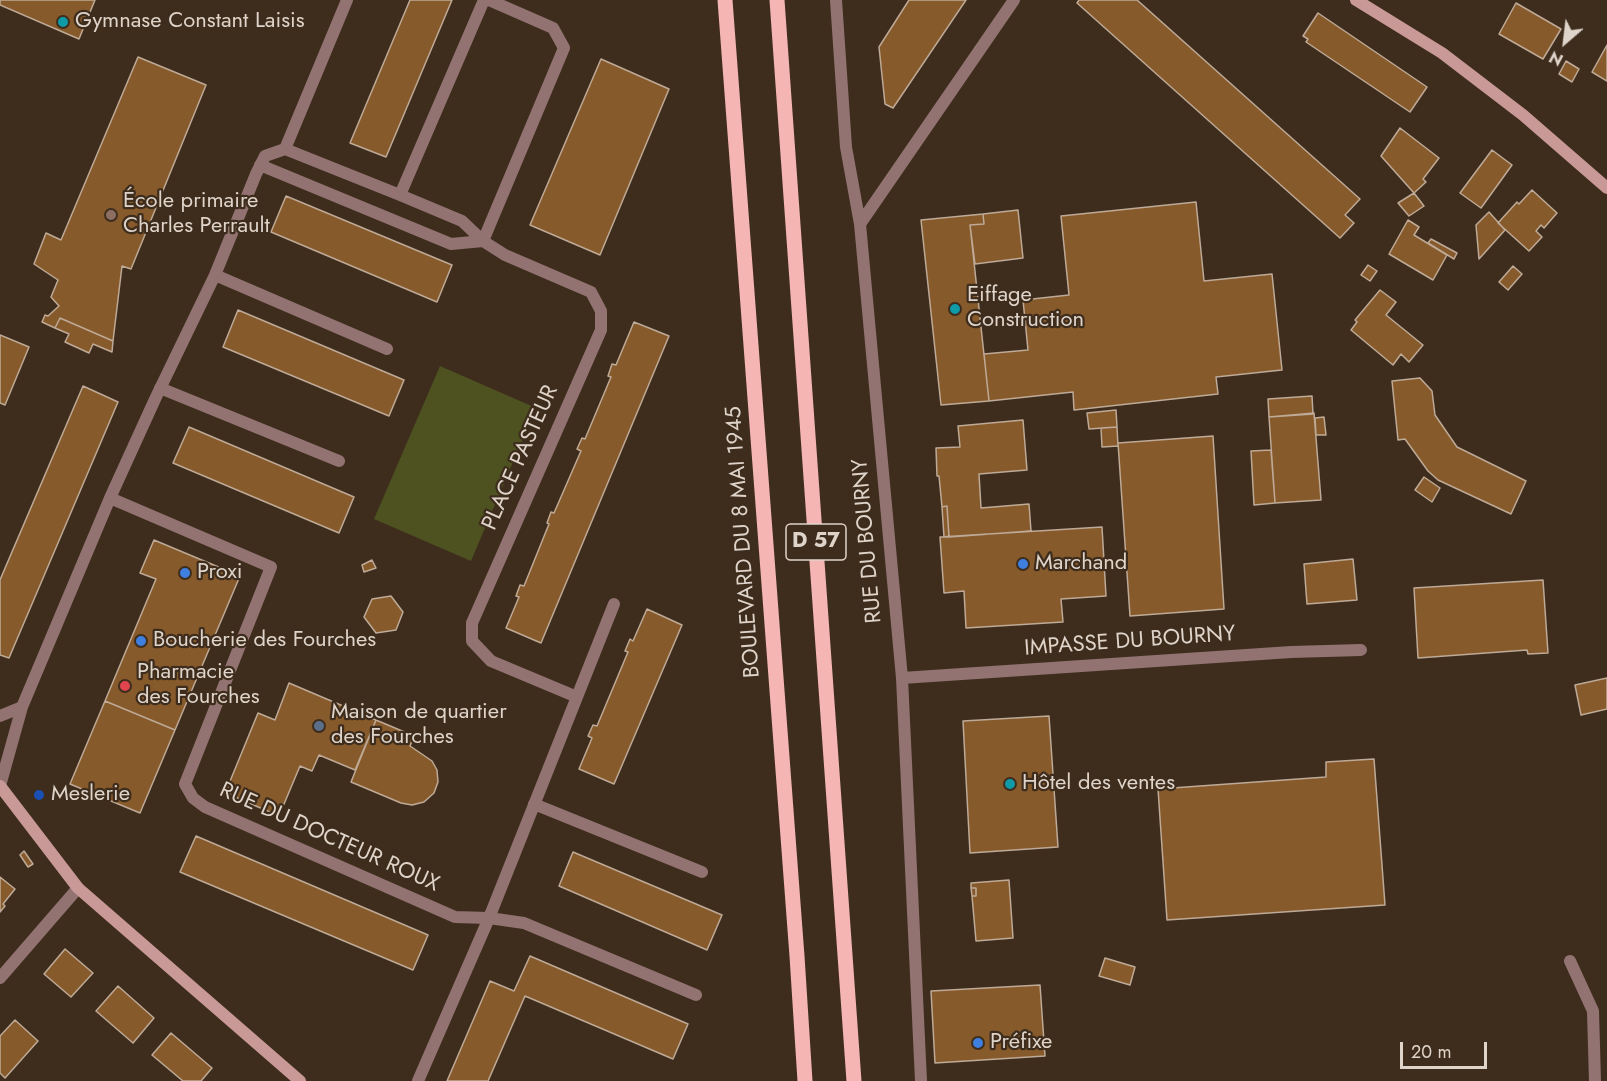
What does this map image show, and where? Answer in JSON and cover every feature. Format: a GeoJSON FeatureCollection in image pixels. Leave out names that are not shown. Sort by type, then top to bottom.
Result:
{"type":"FeatureCollection","features":[{"type":"Feature","properties":{"kind":"main road","name":"BOULEVARD DU 8 MAI 1945"},"geometry":{"type":"LineString","coordinates":[[725,0],[805,1081]]}},
{"type":"Feature","properties":{"kind":"main road","name":"D 57"},"geometry":{"type":"LineString","coordinates":[[777,1],[854,1081]]}},
{"type":"Feature","properties":{"kind":"street"},"geometry":{"type":"LineString","coordinates":[[300,1081],[78,888],[0,786],[22,707],[110,498],[214,275],[260,165],[265,156],[285,149],[346,0]]}},
{"type":"Feature","properties":{"kind":"street"},"geometry":{"type":"LineString","coordinates":[[400,195],[484,0]]}},
{"type":"Feature","properties":{"kind":"street"},"geometry":{"type":"LineString","coordinates":[[260,165],[451,244],[483,241],[564,48],[554,28],[489,0]]}},
{"type":"Feature","properties":{"kind":"street","name":"RUE DU BOURNY"},"geometry":{"type":"LineString","coordinates":[[836,0],[846,147],[860,224],[902,678],[921,1081]]}},
{"type":"Feature","properties":{"kind":"street"},"geometry":{"type":"LineString","coordinates":[[860,224],[1014,0]]}},
{"type":"Feature","properties":{"kind":"street"},"geometry":{"type":"LineString","coordinates":[[1356,0],[1442,54],[1523,115],[1607,188]]}},
{"type":"Feature","properties":{"kind":"street","name":"PLACE PASTEUR"},"geometry":{"type":"LineString","coordinates":[[285,149],[462,221],[483,241],[505,255],[591,292],[601,311],[601,330],[472,623],[472,641],[491,661],[577,697]]}},
{"type":"Feature","properties":{"kind":"street"},"geometry":{"type":"LineString","coordinates":[[214,275],[387,349]]}},
{"type":"Feature","properties":{"kind":"street"},"geometry":{"type":"LineString","coordinates":[[160,388],[339,461]]}},
{"type":"Feature","properties":{"kind":"street","name":"RUE DU DOCTEUR ROUX"},"geometry":{"type":"LineString","coordinates":[[110,498],[271,567],[184,784],[193,798],[205,807],[455,917],[489,918]]}},
{"type":"Feature","properties":{"kind":"street"},"geometry":{"type":"LineString","coordinates":[[418,1081],[489,918],[614,604]]}},
{"type":"Feature","properties":{"kind":"street","name":"IMPASSE DU BOURNY"},"geometry":{"type":"LineString","coordinates":[[902,678],[1291,652],[1361,650]]}},
{"type":"Feature","properties":{"kind":"street"},"geometry":{"type":"LineString","coordinates":[[0,716],[22,707]]}},
{"type":"Feature","properties":{"kind":"street"},"geometry":{"type":"LineString","coordinates":[[534,804],[702,872]]}},
{"type":"Feature","properties":{"kind":"street"},"geometry":{"type":"LineString","coordinates":[[0,978],[78,888]]}},
{"type":"Feature","properties":{"kind":"street"},"geometry":{"type":"LineString","coordinates":[[489,918],[524,923],[696,995]]}},
{"type":"Feature","properties":{"kind":"street"},"geometry":{"type":"LineString","coordinates":[[1570,961],[1593,1011],[1595,1081]]}},
{"type":"Feature","properties":{"kind":"green space"},"geometry":{"type":"Polygon","coordinates":[[[440,366],[536,408],[471,561],[374,519],[440,366]]]}},
{"type":"Feature","properties":{"kind":"building","name":"Gymnase Constant Laisis"},"geometry":{"type":"Polygon","coordinates":[[[0,0],[95,0],[79,39],[0,5],[0,0]]]}},
{"type":"Feature","properties":{"kind":"building"},"geometry":{"type":"Polygon","coordinates":[[[410,0],[452,0],[386,157],[350,143],[410,0]]]}},
{"type":"Feature","properties":{"kind":"building"},"geometry":{"type":"Polygon","coordinates":[[[909,0],[966,0],[893,108],[885,104],[879,47],[909,0]]]}},
{"type":"Feature","properties":{"kind":"building"},"geometry":{"type":"Polygon","coordinates":[[[1079,0],[1137,0],[1360,199],[1345,215],[1354,223],[1340,238],[1077,3],[1079,0]]]}},
{"type":"Feature","properties":{"kind":"building"},"geometry":{"type":"Polygon","coordinates":[[[1516,3],[1561,29],[1543,59],[1499,34],[1516,3]]]}},
{"type":"Feature","properties":{"kind":"building"},"geometry":{"type":"Polygon","coordinates":[[[1318,13],[1427,87],[1410,112],[1306,42],[1308,39],[1303,36],[1318,13]]]}},
{"type":"Feature","properties":{"kind":"building"},"geometry":{"type":"Polygon","coordinates":[[[1607,45],[1607,81],[1592,72],[1607,45]]]}},
{"type":"Feature","properties":{"kind":"building"},"geometry":{"type":"Polygon","coordinates":[[[138,57],[206,85],[131,269],[122,266],[113,341],[60,318],[55,328],[42,322],[45,315],[48,316],[59,306],[51,297],[58,280],[34,264],[46,233],[61,240],[138,57]]]}},
{"type":"Feature","properties":{"kind":"building"},"geometry":{"type":"Polygon","coordinates":[[[601,59],[669,89],[600,255],[530,225],[601,59]]]}},
{"type":"Feature","properties":{"kind":"building"},"geometry":{"type":"Polygon","coordinates":[[[1566,61],[1579,69],[1572,82],[1559,74],[1566,61]]]}},
{"type":"Feature","properties":{"kind":"building"},"geometry":{"type":"Polygon","coordinates":[[[1400,128],[1439,158],[1423,179],[1426,182],[1414,193],[1381,156],[1400,128]]]}},
{"type":"Feature","properties":{"kind":"building"},"geometry":{"type":"Polygon","coordinates":[[[1492,150],[1512,165],[1481,208],[1460,193],[1492,150]]]}},
{"type":"Feature","properties":{"kind":"building"},"geometry":{"type":"Polygon","coordinates":[[[1532,190],[1557,213],[1544,228],[1541,225],[1536,231],[1542,237],[1529,251],[1498,223],[1517,202],[1519,204],[1532,190]]]}},
{"type":"Feature","properties":{"kind":"building"},"geometry":{"type":"Polygon","coordinates":[[[1414,193],[1424,206],[1409,216],[1398,203],[1414,193]]]}},
{"type":"Feature","properties":{"kind":"building"},"geometry":{"type":"Polygon","coordinates":[[[286,196],[452,265],[437,302],[271,232],[286,196]]]}},
{"type":"Feature","properties":{"kind":"building"},"geometry":{"type":"Polygon","coordinates":[[[1196,202],[1204,281],[1272,274],[1282,370],[1216,377],[1218,394],[1074,410],[1073,392],[989,401],[984,354],[1028,350],[1023,300],[1069,295],[1061,216],[1196,202]]]}},
{"type":"Feature","properties":{"kind":"building"},"geometry":{"type":"Polygon","coordinates":[[[1018,210],[1023,258],[975,264],[970,225],[984,224],[983,214],[1018,210]]]}},
{"type":"Feature","properties":{"kind":"building"},"geometry":{"type":"Polygon","coordinates":[[[1489,212],[1505,230],[1479,259],[1476,225],[1489,212]]]}},
{"type":"Feature","properties":{"kind":"building","name":"Eiffage Construction"},"geometry":{"type":"Polygon","coordinates":[[[983,214],[984,224],[970,225],[989,401],[941,405],[921,220],[983,214]]]}},
{"type":"Feature","properties":{"kind":"building"},"geometry":{"type":"Polygon","coordinates":[[[1408,220],[1419,227],[1414,235],[1447,255],[1433,280],[1389,254],[1408,220]]]}},
{"type":"Feature","properties":{"kind":"building"},"geometry":{"type":"Polygon","coordinates":[[[1431,239],[1457,253],[1454,259],[1428,243],[1431,239]]]}},
{"type":"Feature","properties":{"kind":"building"},"geometry":{"type":"Polygon","coordinates":[[[1368,265],[1377,271],[1370,281],[1361,275],[1368,265]]]}},
{"type":"Feature","properties":{"kind":"building"},"geometry":{"type":"Polygon","coordinates":[[[1513,266],[1522,274],[1508,290],[1499,282],[1513,266]]]}},
{"type":"Feature","properties":{"kind":"building"},"geometry":{"type":"Polygon","coordinates":[[[1380,290],[1396,302],[1386,315],[1423,345],[1409,362],[1401,354],[1393,365],[1351,330],[1357,322],[1355,320],[1380,290]]]}},
{"type":"Feature","properties":{"kind":"building"},"geometry":{"type":"Polygon","coordinates":[[[238,310],[404,380],[389,416],[223,347],[238,310]]]}},
{"type":"Feature","properties":{"kind":"building"},"geometry":{"type":"Polygon","coordinates":[[[60,318],[113,341],[112,352],[93,344],[89,353],[65,342],[69,334],[55,328],[60,318]]]}},
{"type":"Feature","properties":{"kind":"building"},"geometry":{"type":"Polygon","coordinates":[[[634,322],[669,336],[541,643],[506,628],[519,597],[516,596],[520,585],[524,586],[549,524],[547,523],[551,512],[554,513],[581,451],[577,449],[582,438],[585,439],[611,377],[608,376],[612,364],[616,365],[634,322]]]}},
{"type":"Feature","properties":{"kind":"building"},"geometry":{"type":"Polygon","coordinates":[[[0,335],[29,347],[5,405],[0,403],[0,335]]]}},
{"type":"Feature","properties":{"kind":"building"},"geometry":{"type":"Polygon","coordinates":[[[1420,378],[1432,391],[1435,415],[1457,447],[1526,481],[1511,514],[1438,480],[1428,471],[1405,439],[1398,440],[1392,381],[1420,378]]]}},
{"type":"Feature","properties":{"kind":"building"},"geometry":{"type":"Polygon","coordinates":[[[83,386],[118,402],[9,658],[0,655],[0,580],[83,386]]]}},
{"type":"Feature","properties":{"kind":"building"},"geometry":{"type":"Polygon","coordinates":[[[1312,396],[1313,414],[1269,417],[1268,399],[1312,396]]]}},
{"type":"Feature","properties":{"kind":"building"},"geometry":{"type":"Polygon","coordinates":[[[1116,410],[1117,427],[1089,429],[1087,413],[1116,410]]]}},
{"type":"Feature","properties":{"kind":"building"},"geometry":{"type":"Polygon","coordinates":[[[1314,413],[1321,500],[1275,503],[1269,417],[1314,413]]]}},
{"type":"Feature","properties":{"kind":"building"},"geometry":{"type":"Polygon","coordinates":[[[1324,417],[1326,435],[1316,435],[1315,418],[1324,417]]]}},
{"type":"Feature","properties":{"kind":"building"},"geometry":{"type":"Polygon","coordinates":[[[1023,420],[1027,470],[979,474],[981,508],[1029,504],[1031,531],[949,537],[947,506],[942,507],[939,476],[937,476],[936,448],[960,447],[958,426],[1023,420]]]}},
{"type":"Feature","properties":{"kind":"building"},"geometry":{"type":"Polygon","coordinates":[[[189,427],[354,497],[339,533],[173,463],[189,427]]]}},
{"type":"Feature","properties":{"kind":"building"},"geometry":{"type":"Polygon","coordinates":[[[1117,427],[1118,446],[1102,447],[1101,428],[1117,427]]]}},
{"type":"Feature","properties":{"kind":"building"},"geometry":{"type":"Polygon","coordinates":[[[1213,436],[1224,609],[1130,616],[1118,443],[1213,436]]]}},
{"type":"Feature","properties":{"kind":"building"},"geometry":{"type":"Polygon","coordinates":[[[1271,450],[1275,503],[1254,505],[1251,451],[1271,450]]]}},
{"type":"Feature","properties":{"kind":"building"},"geometry":{"type":"Polygon","coordinates":[[[1424,477],[1440,488],[1432,502],[1415,490],[1424,477]]]}},
{"type":"Feature","properties":{"kind":"building"},"geometry":{"type":"Polygon","coordinates":[[[947,506],[949,537],[944,537],[942,507],[947,506]]]}},
{"type":"Feature","properties":{"kind":"building","name":"Marchand"},"geometry":{"type":"Polygon","coordinates":[[[1102,527],[1106,596],[1061,599],[1063,622],[966,628],[964,591],[944,593],[940,537],[1102,527]]]}},
{"type":"Feature","properties":{"kind":"building"},"geometry":{"type":"Polygon","coordinates":[[[154,540],[240,576],[175,730],[105,701],[156,579],[140,573],[154,540]]]}},
{"type":"Feature","properties":{"kind":"building"},"geometry":{"type":"Polygon","coordinates":[[[1353,559],[1357,600],[1307,604],[1304,564],[1353,559]]]}},
{"type":"Feature","properties":{"kind":"building"},"geometry":{"type":"Polygon","coordinates":[[[372,560],[376,568],[364,572],[362,565],[372,560]]]}},
{"type":"Feature","properties":{"kind":"building"},"geometry":{"type":"Polygon","coordinates":[[[1543,580],[1548,653],[1528,654],[1527,650],[1418,658],[1414,588],[1543,580]]]}},
{"type":"Feature","properties":{"kind":"building"},"geometry":{"type":"Polygon","coordinates":[[[391,596],[403,612],[396,630],[376,633],[364,617],[372,599],[391,596]]]}},
{"type":"Feature","properties":{"kind":"building"},"geometry":{"type":"Polygon","coordinates":[[[647,609],[682,625],[614,784],[579,769],[592,738],[588,736],[593,725],[597,726],[628,652],[625,651],[630,639],[633,641],[647,609]]]}},
{"type":"Feature","properties":{"kind":"building"},"geometry":{"type":"Polygon","coordinates":[[[1607,678],[1607,709],[1581,715],[1575,685],[1607,678]]]}},
{"type":"Feature","properties":{"kind":"building"},"geometry":{"type":"Polygon","coordinates":[[[289,683],[376,720],[355,770],[319,755],[312,771],[300,766],[279,816],[226,791],[258,713],[275,720],[289,683]]]}},
{"type":"Feature","properties":{"kind":"building"},"geometry":{"type":"Polygon","coordinates":[[[105,701],[175,730],[140,813],[70,784],[105,701]]]}},
{"type":"Feature","properties":{"kind":"building","name":"Hôtel des ventes"},"geometry":{"type":"Polygon","coordinates":[[[1049,716],[1058,847],[970,853],[963,721],[1049,716]]]}},
{"type":"Feature","properties":{"kind":"building"},"geometry":{"type":"Polygon","coordinates":[[[376,720],[414,736],[410,746],[432,761],[437,770],[438,782],[434,793],[424,802],[412,805],[401,803],[351,782],[376,720]]]}},
{"type":"Feature","properties":{"kind":"building"},"geometry":{"type":"Polygon","coordinates":[[[1374,759],[1385,905],[1167,920],[1158,789],[1326,777],[1326,762],[1374,759]]]}},
{"type":"Feature","properties":{"kind":"building"},"geometry":{"type":"Polygon","coordinates":[[[196,836],[428,935],[413,970],[180,872],[196,836]]]}},
{"type":"Feature","properties":{"kind":"building"},"geometry":{"type":"Polygon","coordinates":[[[24,851],[33,864],[28,867],[20,855],[24,851]]]}},
{"type":"Feature","properties":{"kind":"building"},"geometry":{"type":"Polygon","coordinates":[[[573,852],[722,915],[707,950],[559,886],[573,852]]]}},
{"type":"Feature","properties":{"kind":"building"},"geometry":{"type":"Polygon","coordinates":[[[0,877],[15,889],[3,904],[5,906],[0,912],[0,877]]]}},
{"type":"Feature","properties":{"kind":"building"},"geometry":{"type":"Polygon","coordinates":[[[1009,880],[1013,938],[976,941],[972,896],[976,896],[976,888],[971,888],[971,883],[1009,880]]]}},
{"type":"Feature","properties":{"kind":"building"},"geometry":{"type":"Polygon","coordinates":[[[971,888],[976,888],[976,896],[972,896],[971,888]]]}},
{"type":"Feature","properties":{"kind":"building"},"geometry":{"type":"Polygon","coordinates":[[[65,949],[93,973],[71,997],[44,974],[65,949]]]}},
{"type":"Feature","properties":{"kind":"building"},"geometry":{"type":"Polygon","coordinates":[[[530,956],[688,1024],[673,1059],[525,996],[488,1081],[447,1081],[490,981],[514,991],[530,956]]]}},
{"type":"Feature","properties":{"kind":"building"},"geometry":{"type":"Polygon","coordinates":[[[1105,958],[1135,967],[1130,985],[1099,976],[1105,958]]]}},
{"type":"Feature","properties":{"kind":"building"},"geometry":{"type":"Polygon","coordinates":[[[1040,985],[1045,1056],[935,1063],[931,991],[1040,985]]]}},
{"type":"Feature","properties":{"kind":"building"},"geometry":{"type":"Polygon","coordinates":[[[118,986],[154,1018],[133,1043],[96,1011],[118,986]]]}},
{"type":"Feature","properties":{"kind":"building"},"geometry":{"type":"Polygon","coordinates":[[[15,1020],[38,1041],[5,1078],[0,1073],[0,1036],[15,1020]]]}},
{"type":"Feature","properties":{"kind":"building"},"geometry":{"type":"Polygon","coordinates":[[[171,1033],[212,1068],[201,1081],[183,1081],[152,1055],[171,1033]]]}},
{"type":"Feature","properties":{"kind":"place","name":"Gymnase Constant Laisis"},"geometry":{"type":"Point","coordinates":[63,22]}},
{"type":"Feature","properties":{"kind":"place","name":"École primaire Charles Perrault"},"geometry":{"type":"Point","coordinates":[111,215]}},
{"type":"Feature","properties":{"kind":"place","name":"Eiffage Construction"},"geometry":{"type":"Point","coordinates":[955,309]}},
{"type":"Feature","properties":{"kind":"place","name":"Marchand"},"geometry":{"type":"Point","coordinates":[1023,564]}},
{"type":"Feature","properties":{"kind":"place","name":"Proxi"},"geometry":{"type":"Point","coordinates":[185,573]}},
{"type":"Feature","properties":{"kind":"place","name":"Boucherie des Fourches"},"geometry":{"type":"Point","coordinates":[141,641]}},
{"type":"Feature","properties":{"kind":"place","name":"Pharmacie des Fourches"},"geometry":{"type":"Point","coordinates":[125,686]}},
{"type":"Feature","properties":{"kind":"place","name":"Maison de quartier des Fourches"},"geometry":{"type":"Point","coordinates":[319,726]}},
{"type":"Feature","properties":{"kind":"place","name":"Hôtel des ventes"},"geometry":{"type":"Point","coordinates":[1010,784]}},
{"type":"Feature","properties":{"kind":"place","name":"Meslerie"},"geometry":{"type":"Point","coordinates":[39,795]}},
{"type":"Feature","properties":{"kind":"place","name":"Préfixe"},"geometry":{"type":"Point","coordinates":[978,1043]}}]}
